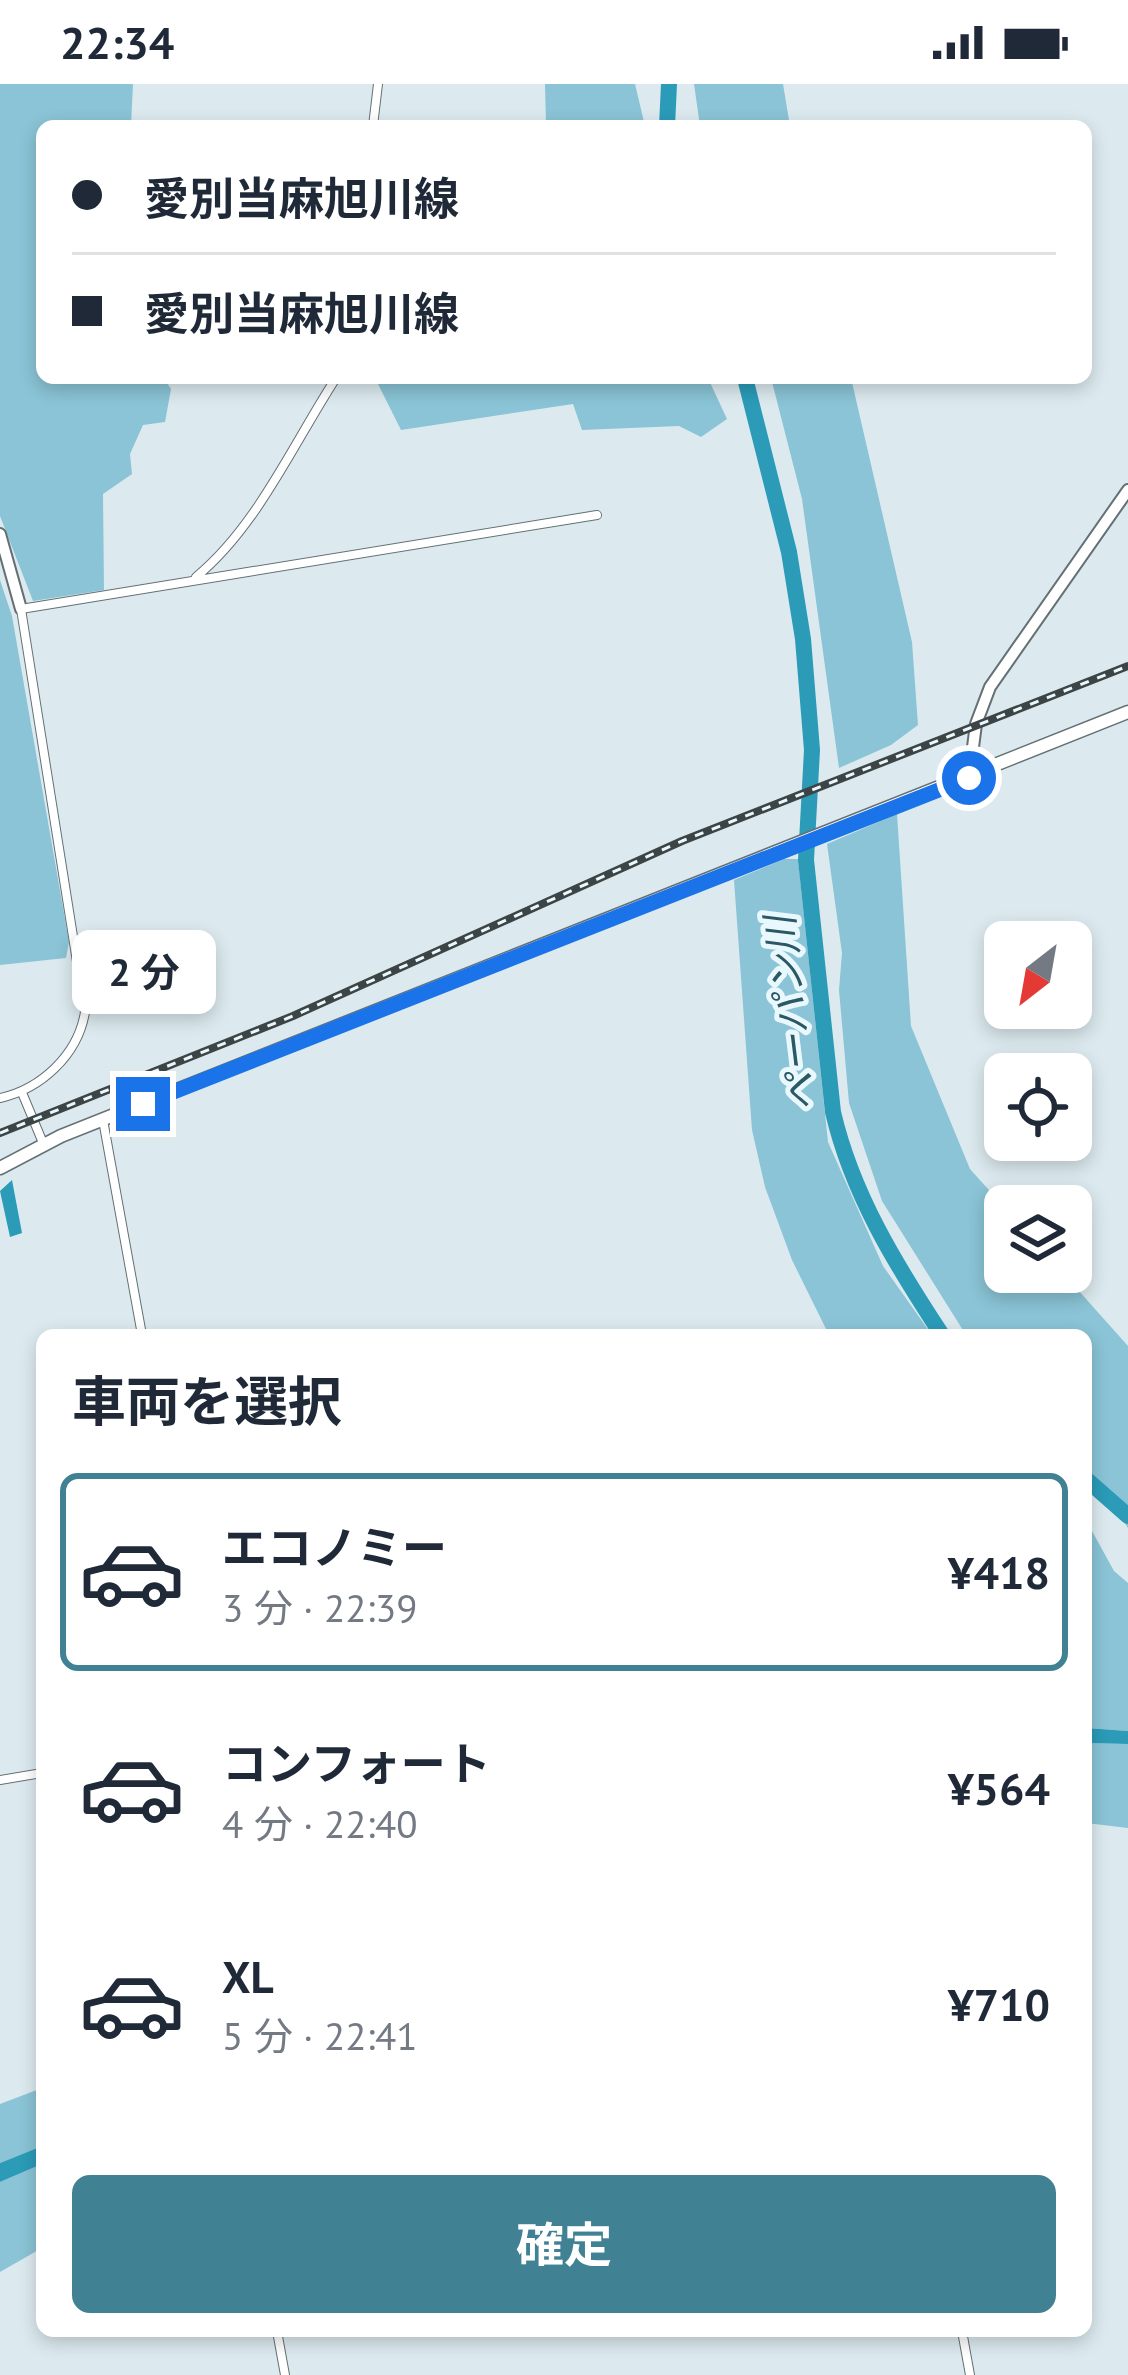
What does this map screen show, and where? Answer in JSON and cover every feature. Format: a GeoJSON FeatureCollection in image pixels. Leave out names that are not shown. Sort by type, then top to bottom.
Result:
{"type":"FeatureCollection","features":[{"type":"Feature","properties":{"kind":"main road"},"geometry":{"type":"LineString","coordinates":[[0,1168],[43,1143],[1128,712]]}},
{"type":"Feature","properties":{"kind":"street"},"geometry":{"type":"LineString","coordinates":[[374,120],[378,84]]}},
{"type":"Feature","properties":{"kind":"street"},"geometry":{"type":"LineString","coordinates":[[195,578],[240,529],[331,384]]}},
{"type":"Feature","properties":{"kind":"street"},"geometry":{"type":"LineString","coordinates":[[969,778],[976,724],[990,687],[1128,490]]}},
{"type":"Feature","properties":{"kind":"street"},"geometry":{"type":"LineString","coordinates":[[21,609],[597,515]]}},
{"type":"Feature","properties":{"kind":"street"},"geometry":{"type":"LineString","coordinates":[[0,533],[21,609],[85,999],[77,1040],[23,1094],[0,1098]]}},
{"type":"Feature","properties":{"kind":"street"},"geometry":{"type":"LineString","coordinates":[[23,1094],[43,1143]]}},
{"type":"Feature","properties":{"kind":"street"},"geometry":{"type":"LineString","coordinates":[[103,1120],[141,1329]]}},
{"type":"Feature","properties":{"kind":"street"},"geometry":{"type":"LineString","coordinates":[[0,1780],[36,1774]]}},
{"type":"Feature","properties":{"kind":"street"},"geometry":{"type":"LineString","coordinates":[[279,2337],[285,2375]]}},
{"type":"Feature","properties":{"kind":"street"},"geometry":{"type":"LineString","coordinates":[[963,2337],[970,2375]]}},
{"type":"Feature","properties":{"kind":"shaded area"},"geometry":{"type":"Polygon","coordinates":[[[0,84],[133,84],[131,120],[36,120],[36,384],[168,384],[165,422],[143,425],[130,454],[132,474],[103,494],[104,590],[33,601],[0,516],[0,84]]]}},
{"type":"Feature","properties":{"kind":"shaded area"},"geometry":{"type":"Polygon","coordinates":[[[545,84],[635,84],[644,120],[546,120],[545,84]]]}},
{"type":"Feature","properties":{"kind":"shaded area"},"geometry":{"type":"Polygon","coordinates":[[[694,84],[783,84],[789,120],[699,120],[694,84]]]}},
{"type":"Feature","properties":{"kind":"shaded area"},"geometry":{"type":"Polygon","coordinates":[[[378,384],[711,384],[727,419],[701,437],[679,426],[582,430],[573,404],[401,430],[378,384]]]}},
{"type":"Feature","properties":{"kind":"shaded area"},"geometry":{"type":"Polygon","coordinates":[[[773,384],[852,384],[912,642],[918,725],[891,745],[839,768],[802,499],[773,384]]]}},
{"type":"Feature","properties":{"kind":"shaded area"},"geometry":{"type":"Polygon","coordinates":[[[0,580],[12,616],[69,942],[66,958],[0,965],[0,580]]]}},
{"type":"Feature","properties":{"kind":"shaded area"},"geometry":{"type":"Polygon","coordinates":[[[897,814],[911,1026],[970,1169],[984,1185],[984,1293],[1081,1293],[1128,1346],[1128,1528],[1092,1475],[1092,1329],[962,1329],[882,1201],[849,1103],[839,990],[842,953],[827,844],[897,814]]]}},
{"type":"Feature","properties":{"kind":"shaded area"},"geometry":{"type":"Polygon","coordinates":[[[784,859],[798,859],[828,1142],[883,1266],[928,1329],[826,1329],[792,1260],[765,1187],[752,1130],[734,880],[784,859]]]}},
{"type":"Feature","properties":{"kind":"shaded area"},"geometry":{"type":"Polygon","coordinates":[[[12,1180],[22,1233],[10,1237],[0,1191],[12,1180]]]}},
{"type":"Feature","properties":{"kind":"shaded area"},"geometry":{"type":"Polygon","coordinates":[[[1092,1531],[1114,1571],[1128,1583],[1128,1731],[1092,1728],[1092,1531]]]}},
{"type":"Feature","properties":{"kind":"shaded area"},"geometry":{"type":"Polygon","coordinates":[[[1092,1728],[1128,1731],[1128,1744],[1092,1743],[1092,1728]]]}},
{"type":"Feature","properties":{"kind":"shaded area"},"geometry":{"type":"Polygon","coordinates":[[[1092,1743],[1128,1744],[1128,1828],[1092,1824],[1092,1743]]]}},
{"type":"Feature","properties":{"kind":"shaded area"},"geometry":{"type":"Polygon","coordinates":[[[36,2090],[36,2148],[0,2163],[0,2104],[36,2090]]]}},
{"type":"Feature","properties":{"kind":"shaded area"},"geometry":{"type":"Polygon","coordinates":[[[36,2148],[36,2167],[0,2182],[0,2163],[36,2148]]]}},
{"type":"Feature","properties":{"kind":"shaded area"},"geometry":{"type":"Polygon","coordinates":[[[36,2167],[36,2251],[0,2272],[0,2182],[36,2167]]]}},
{"type":"Feature","properties":{"kind":"waterway","name":"ペーパン川"},"geometry":{"type":"LineString","coordinates":[[667,120],[669,84]]}},
{"type":"Feature","properties":{"kind":"waterway","name":"ペーパン川"},"geometry":{"type":"LineString","coordinates":[[747,384],[789,552],[803,639],[812,750],[806,860],[833,1112],[864,1200],[938,1329]]}},
{"type":"Feature","properties":{"kind":"waterway","name":"ペーパン川"},"geometry":{"type":"LineString","coordinates":[[1092,1484],[1128,1516]]}},
{"type":"Feature","properties":{"kind":"railway"},"geometry":{"type":"LineString","coordinates":[[0,1133],[293,1016],[682,841],[1128,666]]}},
{"type":"Feature","properties":{"kind":"route"},"geometry":{"type":"LineString","coordinates":[[143,1104],[969,778]]}}]}
